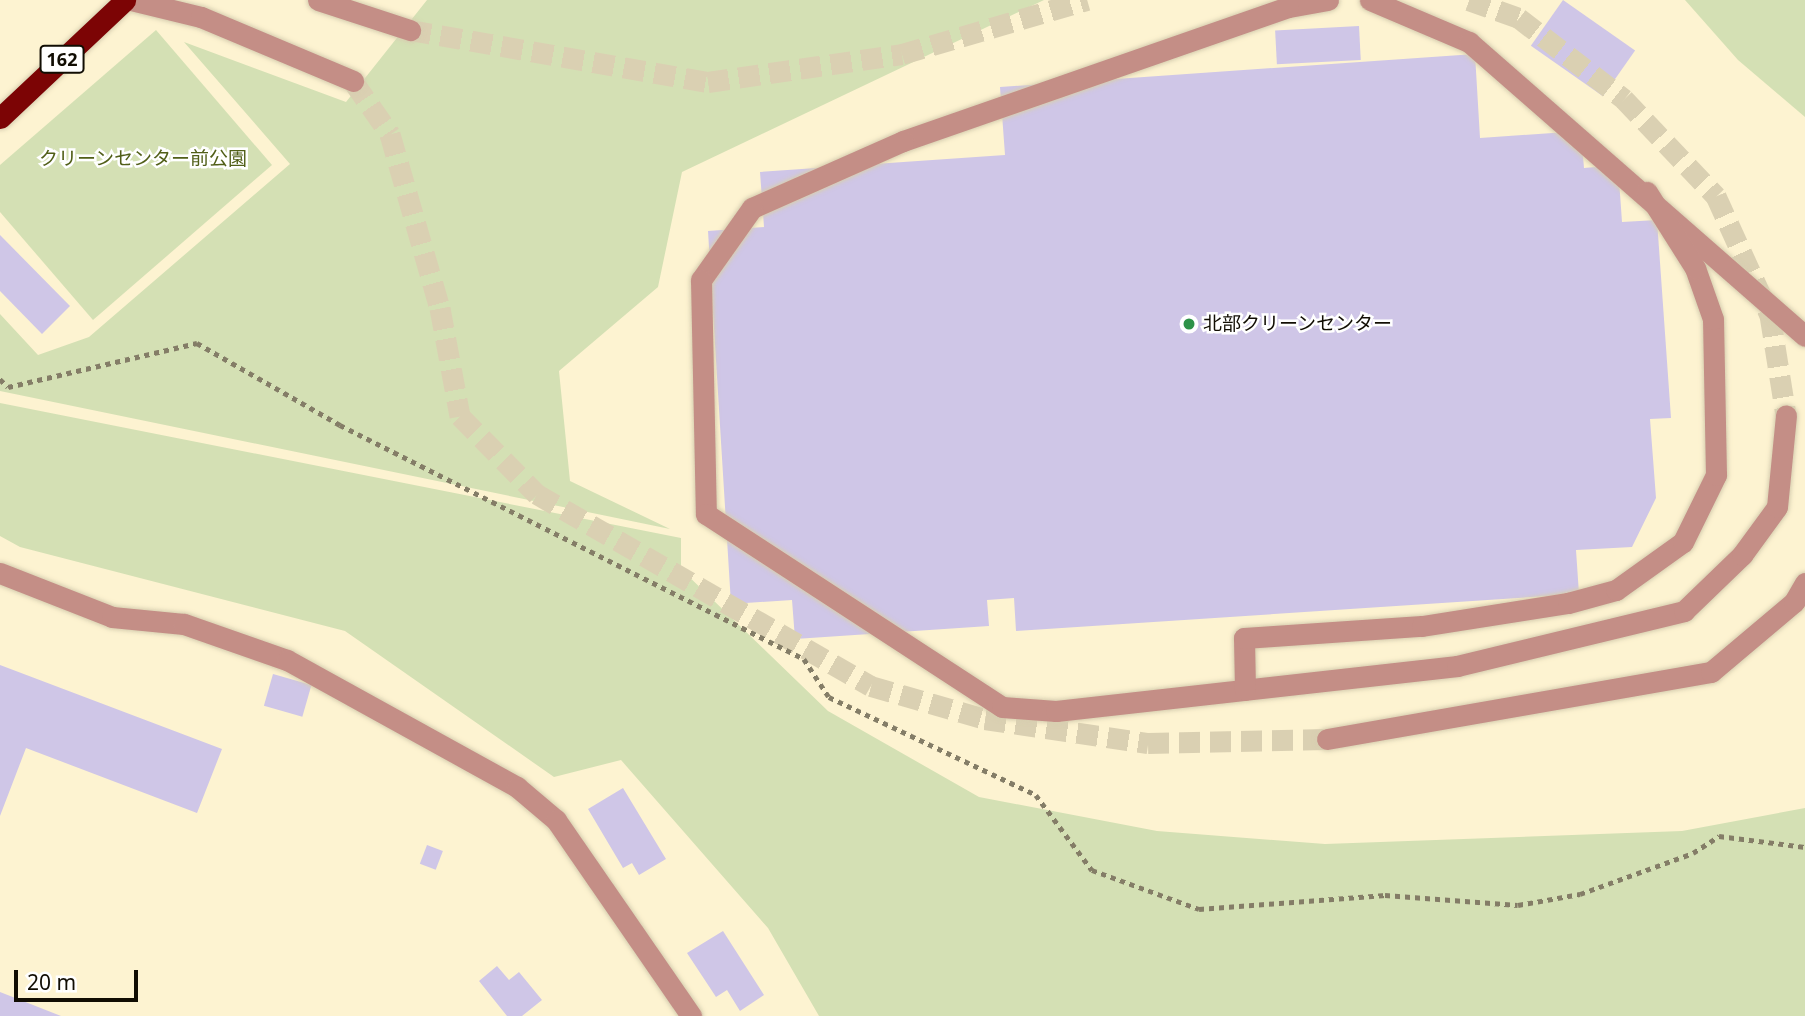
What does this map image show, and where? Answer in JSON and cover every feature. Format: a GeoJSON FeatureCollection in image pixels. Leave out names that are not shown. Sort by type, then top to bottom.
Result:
{"type":"FeatureCollection","features":[{"type":"Feature","properties":{"kind":"highway","name":"162"},"geometry":{"type":"LineString","coordinates":[[0,118],[125,0]]}},
{"type":"Feature","properties":{"kind":"street"},"geometry":{"type":"LineString","coordinates":[[131,0],[201,17],[353,81]]}},
{"type":"Feature","properties":{"kind":"street"},"geometry":{"type":"LineString","coordinates":[[318,0],[410,30]]}},
{"type":"Feature","properties":{"kind":"street"},"geometry":{"type":"LineString","coordinates":[[1328,0],[1288,7],[865,158],[752,208],[701,280],[706,514],[1002,707],[1056,712],[1457,666],[1684,611],[1742,555],[1777,507],[1786,415]]}},
{"type":"Feature","properties":{"kind":"street"},"geometry":{"type":"LineString","coordinates":[[1370,0],[1469,42],[1647,192],[1805,336]]}},
{"type":"Feature","properties":{"kind":"street"},"geometry":{"type":"LineString","coordinates":[[1245,690],[1244,638],[1422,626],[1567,603],[1616,590],[1683,542],[1716,475],[1713,320],[1695,268],[1647,192]]}},
{"type":"Feature","properties":{"kind":"street"},"geometry":{"type":"LineString","coordinates":[[0,573],[112,617],[195,627],[287,660],[517,787],[556,820],[691,1016]]}},
{"type":"Feature","properties":{"kind":"street"},"geometry":{"type":"LineString","coordinates":[[1327,740],[1711,672],[1794,602],[1805,583]]}},
{"type":"Feature","properties":{"kind":"path"},"geometry":{"type":"LineString","coordinates":[[0,379],[8,387],[197,343],[340,425],[804,659],[829,697],[1036,795],[1092,870],[1199,909],[1385,895],[1518,905],[1580,894],[1693,853],[1719,836],[1805,846]]}},
{"type":"Feature","properties":{"kind":"green space"},"geometry":{"type":"Polygon","coordinates":[[[427,0],[1044,0],[682,172],[658,287],[559,371],[570,481],[670,529],[0,391],[0,314],[38,355],[89,337],[290,164],[184,42],[346,102],[427,0]]]}},
{"type":"Feature","properties":{"kind":"green space"},"geometry":{"type":"Polygon","coordinates":[[[1685,0],[1805,0],[1805,117],[1738,60],[1685,0]]]}},
{"type":"Feature","properties":{"kind":"green space","name":"クリーンセンター前公園"},"geometry":{"type":"Polygon","coordinates":[[[156,30],[272,165],[93,320],[0,212],[0,165],[156,30]]]}},
{"type":"Feature","properties":{"kind":"green space"},"geometry":{"type":"Polygon","coordinates":[[[0,403],[681,538],[681,569],[828,711],[979,797],[1157,831],[1325,844],[1682,831],[1805,808],[1805,1016],[819,1016],[768,928],[621,760],[554,777],[345,631],[20,547],[0,536],[0,403]]]}},
{"type":"Feature","properties":{"kind":"building"},"geometry":{"type":"Polygon","coordinates":[[[1563,0],[1635,50],[1603,96],[1531,46],[1563,0]]]}},
{"type":"Feature","properties":{"kind":"building"},"geometry":{"type":"Polygon","coordinates":[[[1359,26],[1361,60],[1277,64],[1275,30],[1359,26]]]}},
{"type":"Feature","properties":{"kind":"building","name":"北部クリーンセンター"},"geometry":{"type":"Polygon","coordinates":[[[1475,54],[1480,138],[1581,131],[1584,168],[1618,165],[1622,222],[1657,220],[1671,418],[1650,419],[1656,498],[1632,547],[1576,550],[1579,594],[1016,631],[1014,598],[987,600],[989,626],[795,639],[792,600],[731,604],[708,231],[764,227],[760,172],[1005,155],[1000,87],[1475,54]]]}},
{"type":"Feature","properties":{"kind":"building"},"geometry":{"type":"Polygon","coordinates":[[[0,235],[70,306],[42,334],[0,291],[0,235]]]}},
{"type":"Feature","properties":{"kind":"building"},"geometry":{"type":"Polygon","coordinates":[[[0,665],[222,749],[197,813],[26,748],[0,816],[0,665]]]}},
{"type":"Feature","properties":{"kind":"building"},"geometry":{"type":"Polygon","coordinates":[[[273,674],[311,685],[302,717],[264,706],[273,674]]]}},
{"type":"Feature","properties":{"kind":"building"},"geometry":{"type":"Polygon","coordinates":[[[623,788],[666,859],[639,875],[632,863],[623,868],[588,809],[623,788]]]}},
{"type":"Feature","properties":{"kind":"building"},"geometry":{"type":"Polygon","coordinates":[[[427,845],[443,851],[436,870],[420,864],[427,845]]]}},
{"type":"Feature","properties":{"kind":"building"},"geometry":{"type":"Polygon","coordinates":[[[723,931],[764,995],[740,1011],[727,990],[716,997],[687,953],[723,931]]]}},
{"type":"Feature","properties":{"kind":"building"},"geometry":{"type":"Polygon","coordinates":[[[497,966],[509,980],[519,972],[542,1000],[522,1016],[507,1016],[479,981],[497,966]]]}},
{"type":"Feature","properties":{"kind":"building"},"geometry":{"type":"Polygon","coordinates":[[[0,992],[61,1016],[0,1016],[0,992]]]}},
{"type":"Feature","properties":{"kind":"tunnel"},"geometry":{"type":"LineString","coordinates":[[410,30],[708,82],[902,54],[1087,0]]}},
{"type":"Feature","properties":{"kind":"tunnel"},"geometry":{"type":"LineString","coordinates":[[1469,0],[1519,18],[1624,99],[1716,196],[1770,315],[1786,415]]}},
{"type":"Feature","properties":{"kind":"tunnel"},"geometry":{"type":"LineString","coordinates":[[353,81],[390,134],[440,308],[460,416],[537,494],[871,686],[985,719],[1148,743],[1327,739]]}},
{"type":"Feature","properties":{"kind":"place","name":"北部クリーンセンター"},"geometry":{"type":"Point","coordinates":[1189,324]}}]}
